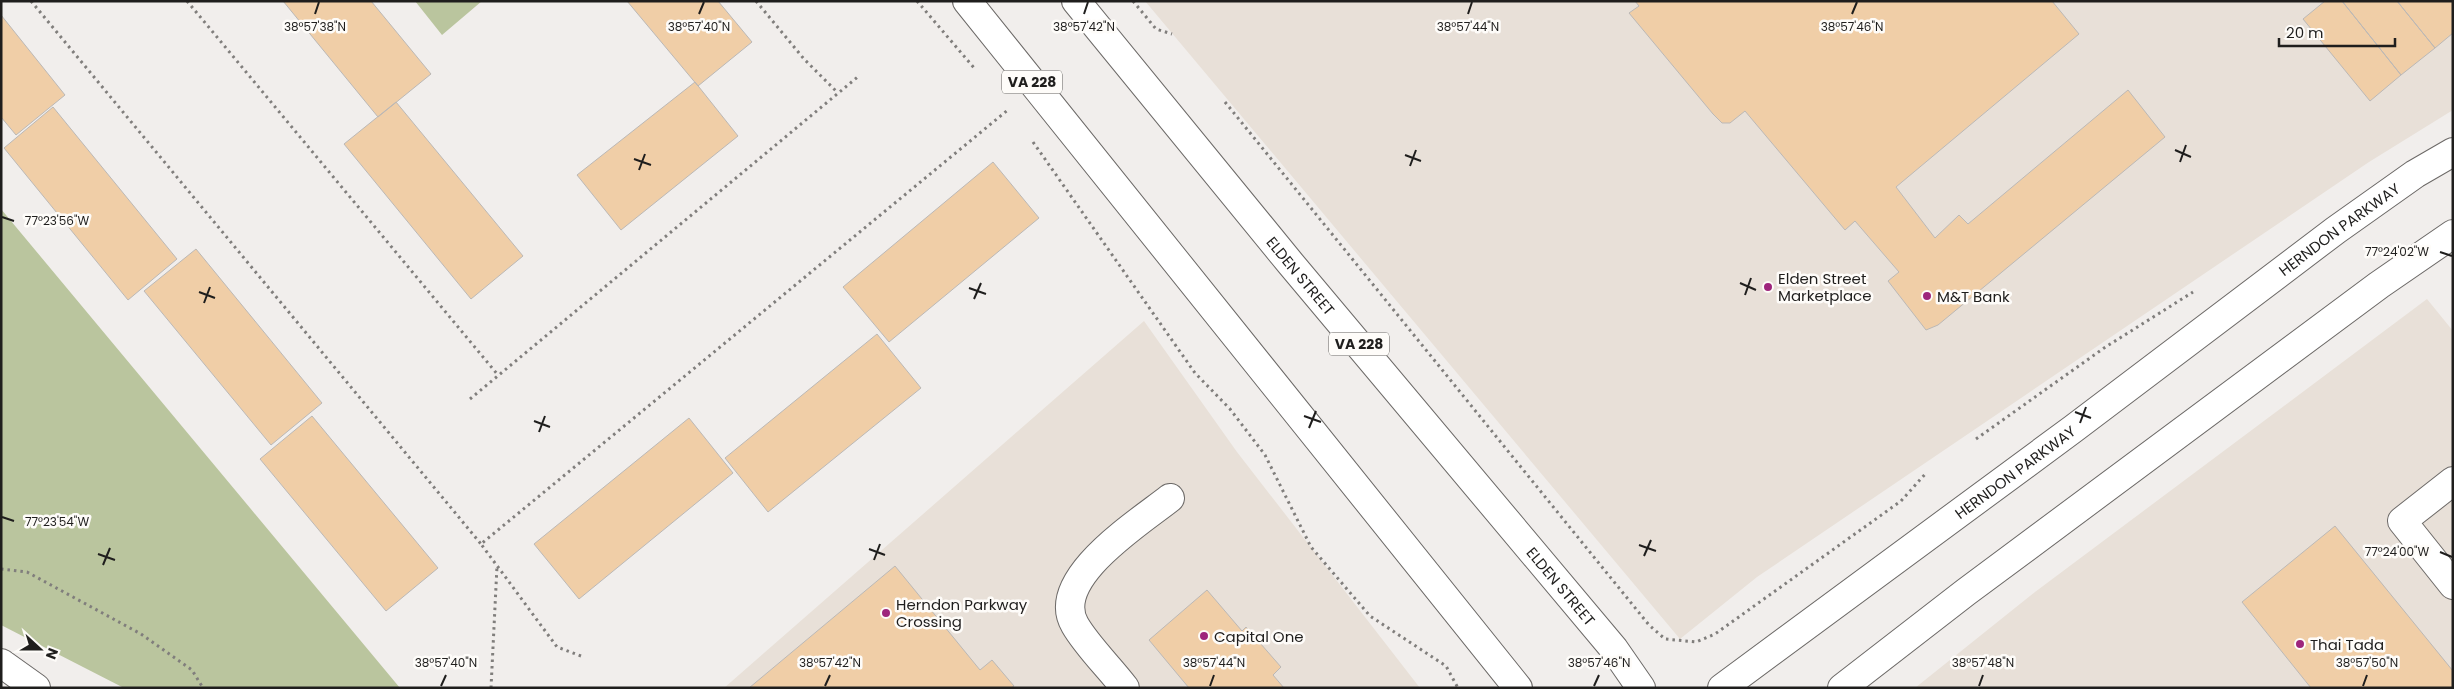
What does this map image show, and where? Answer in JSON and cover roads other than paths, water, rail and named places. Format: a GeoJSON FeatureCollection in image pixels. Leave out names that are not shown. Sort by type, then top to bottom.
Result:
{"type":"FeatureCollection","features":[{"type":"Feature","properties":{"kind":"main road","name":"VA 228"},"geometry":{"type":"LineString","coordinates":[[968,1],[1518,688]]}},
{"type":"Feature","properties":{"kind":"main road","name":"ELDEN STREET"},"geometry":{"type":"LineString","coordinates":[[1076,1],[1297,272],[1614,649],[1641,688]]}},
{"type":"Feature","properties":{"kind":"main road","name":"HERNDON PARKWAY"},"geometry":{"type":"LineString","coordinates":[[1722,688],[2073,429],[2336,230],[2415,174],[2453,152]]}},
{"type":"Feature","properties":{"kind":"main road"},"geometry":{"type":"LineString","coordinates":[[1842,688],[1981,580],[2371,290],[2453,234]]}},
{"type":"Feature","properties":{"kind":"main road"},"geometry":{"type":"LineString","coordinates":[[2453,481],[2402,521],[2453,585]]}},
{"type":"Feature","properties":{"kind":"main road"},"geometry":{"type":"LineString","coordinates":[[1125,688],[1075,625],[1069,609],[1072,594],[1080,576],[1100,555],[1170,498]]}},
{"type":"Feature","properties":{"kind":"main road"},"geometry":{"type":"LineString","coordinates":[[1,663],[36,688]]}},
{"type":"Feature","properties":{"kind":"place","name":"Elden Street Marketplace"},"geometry":{"type":"Point","coordinates":[1768,287]}},
{"type":"Feature","properties":{"kind":"place","name":"M&T Bank"},"geometry":{"type":"Point","coordinates":[1927,296]}},
{"type":"Feature","properties":{"kind":"place","name":"Herndon Parkway Crossing"},"geometry":{"type":"Point","coordinates":[886,613]}},
{"type":"Feature","properties":{"kind":"place","name":"Capital One"},"geometry":{"type":"Point","coordinates":[1204,636]}},
{"type":"Feature","properties":{"kind":"place","name":"Thai Tada"},"geometry":{"type":"Point","coordinates":[2300,644]}}]}
